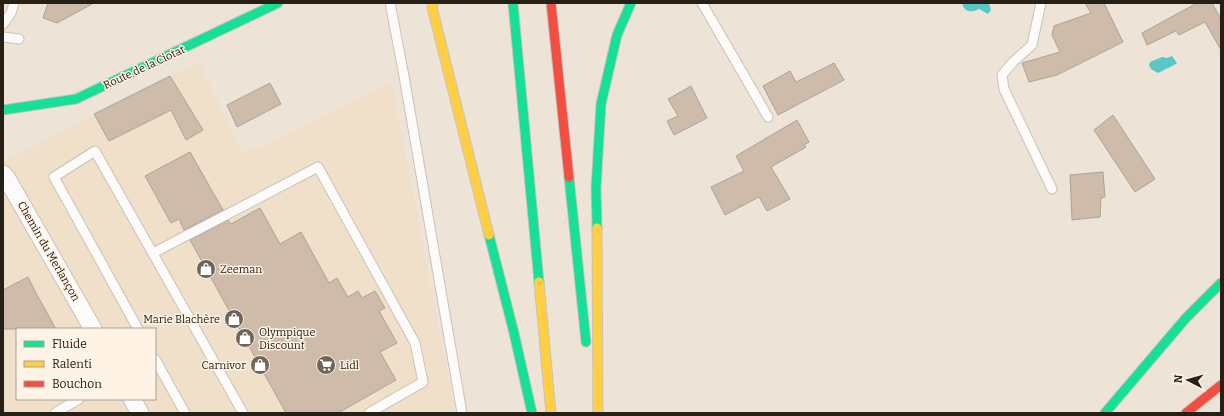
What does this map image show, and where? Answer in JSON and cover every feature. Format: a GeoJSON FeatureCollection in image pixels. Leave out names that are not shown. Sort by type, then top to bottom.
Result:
{"type":"FeatureCollection","features":[{"type":"Feature","properties":{"kind":"main road","name":"Route de la Ciotat"},"geometry":{"type":"LineString","coordinates":[[3,110],[76,99],[278,3]]}},
{"type":"Feature","properties":{"kind":"main road"},"geometry":{"type":"LineString","coordinates":[[513,3],[551,413]]}},
{"type":"Feature","properties":{"kind":"main road"},"geometry":{"type":"LineString","coordinates":[[551,3],[587,350]]}},
{"type":"Feature","properties":{"kind":"main road"},"geometry":{"type":"LineString","coordinates":[[598,413],[598,270],[596,188],[601,104],[617,35],[632,3]]}},
{"type":"Feature","properties":{"kind":"main road"},"geometry":{"type":"LineString","coordinates":[[431,4],[514,333],[532,413]]}},
{"type":"Feature","properties":{"kind":"main road"},"geometry":{"type":"LineString","coordinates":[[1105,413],[1186,318],[1221,283]]}},
{"type":"Feature","properties":{"kind":"main road"},"geometry":{"type":"LineString","coordinates":[[588,366],[593,413]]}},
{"type":"Feature","properties":{"kind":"main road"},"geometry":{"type":"LineString","coordinates":[[1186,413],[1221,385]]}},
{"type":"Feature","properties":{"kind":"street","name":"Chemin du Merlançon"},"geometry":{"type":"LineString","coordinates":[[3,174],[6,176],[92,328]]}},
{"type":"Feature","properties":{"kind":"street"},"geometry":{"type":"LineString","coordinates":[[133,400],[140,413]]}},
{"type":"Feature","properties":{"kind":"lane"},"geometry":{"type":"LineString","coordinates":[[3,24],[11,13],[14,3]]}},
{"type":"Feature","properties":{"kind":"lane"},"geometry":{"type":"LineString","coordinates":[[390,3],[462,413]]}},
{"type":"Feature","properties":{"kind":"lane"},"geometry":{"type":"LineString","coordinates":[[702,3],[768,117]]}},
{"type":"Feature","properties":{"kind":"lane"},"geometry":{"type":"LineString","coordinates":[[1041,3],[1032,45],[1013,62],[1002,75],[1004,89],[1052,189]]}},
{"type":"Feature","properties":{"kind":"lane"},"geometry":{"type":"LineString","coordinates":[[3,37],[19,39]]}},
{"type":"Feature","properties":{"kind":"lane"},"geometry":{"type":"LineString","coordinates":[[137,328],[54,177],[95,151],[243,413]]}},
{"type":"Feature","properties":{"kind":"lane"},"geometry":{"type":"LineString","coordinates":[[152,253],[318,168],[415,343],[422,382],[369,413]]}},
{"type":"Feature","properties":{"kind":"lane"},"geometry":{"type":"LineString","coordinates":[[156,361],[185,413]]}},
{"type":"Feature","properties":{"kind":"lane"},"geometry":{"type":"LineString","coordinates":[[56,413],[77,400]]}},
{"type":"Feature","properties":{"kind":"shaded area"},"geometry":{"type":"Polygon","coordinates":[[[199,62],[244,154],[392,82],[455,413],[3,413],[3,162],[199,62]]]}},
{"type":"Feature","properties":{"kind":"water"},"geometry":{"type":"Polygon","coordinates":[[[962,3],[989,3],[991,10],[988,14],[979,9],[968,11],[964,8],[962,3]]]}},
{"type":"Feature","properties":{"kind":"water"},"geometry":{"type":"Polygon","coordinates":[[[1172,56],[1177,63],[1158,73],[1151,69],[1149,65],[1150,62],[1162,57],[1167,58],[1172,56]]]}},
{"type":"Feature","properties":{"kind":"building"},"geometry":{"type":"Polygon","coordinates":[[[48,3],[94,3],[57,23],[43,18],[48,3]]]}},
{"type":"Feature","properties":{"kind":"building"},"geometry":{"type":"Polygon","coordinates":[[[1085,3],[1104,3],[1123,42],[1057,75],[1029,82],[1022,63],[1060,52],[1052,35],[1054,26],[1091,13],[1085,3]]]}},
{"type":"Feature","properties":{"kind":"building"},"geometry":{"type":"Polygon","coordinates":[[[1197,3],[1212,3],[1221,19],[1221,50],[1205,22],[1179,35],[1176,31],[1147,45],[1142,33],[1197,3]]]}},
{"type":"Feature","properties":{"kind":"building"},"geometry":{"type":"Polygon","coordinates":[[[834,63],[844,80],[778,115],[763,86],[790,71],[796,82],[834,63]]]}},
{"type":"Feature","properties":{"kind":"building"},"geometry":{"type":"Polygon","coordinates":[[[170,76],[203,130],[186,140],[171,110],[109,141],[94,114],[170,76]]]}},
{"type":"Feature","properties":{"kind":"building"},"geometry":{"type":"Polygon","coordinates":[[[270,83],[281,104],[237,127],[227,105],[270,83]]]}},
{"type":"Feature","properties":{"kind":"building"},"geometry":{"type":"Polygon","coordinates":[[[691,86],[707,118],[674,135],[667,121],[678,116],[668,99],[691,86]]]}},
{"type":"Feature","properties":{"kind":"building"},"geometry":{"type":"Polygon","coordinates":[[[1113,115],[1155,179],[1135,192],[1094,130],[1113,115]]]}},
{"type":"Feature","properties":{"kind":"building"},"geometry":{"type":"Polygon","coordinates":[[[797,120],[809,142],[804,145],[806,147],[771,167],[790,199],[767,211],[759,197],[725,215],[711,187],[744,171],[736,156],[797,120]]]}},
{"type":"Feature","properties":{"kind":"building"},"geometry":{"type":"Polygon","coordinates":[[[190,152],[223,210],[184,230],[179,219],[171,223],[145,176],[190,152]]]}},
{"type":"Feature","properties":{"kind":"building"},"geometry":{"type":"Polygon","coordinates":[[[1103,172],[1105,197],[1101,198],[1100,217],[1072,220],[1070,175],[1103,172]]]}},
{"type":"Feature","properties":{"kind":"building"},"geometry":{"type":"Polygon","coordinates":[[[260,208],[280,244],[301,232],[329,283],[337,278],[348,297],[358,291],[362,298],[375,291],[385,308],[379,311],[397,343],[380,352],[396,380],[338,413],[286,413],[190,240],[228,220],[231,224],[260,208]]]}},
{"type":"Feature","properties":{"kind":"building"},"geometry":{"type":"Polygon","coordinates":[[[28,277],[55,328],[3,329],[3,290],[28,277]]]}},
{"type":"Feature","properties":{"kind":"traffic: fast"},"geometry":{"type":"LineString","coordinates":[[3,110],[76,99],[278,3]]}},
{"type":"Feature","properties":{"kind":"traffic: fast"},"geometry":{"type":"LineString","coordinates":[[513,3],[539,282]]}},
{"type":"Feature","properties":{"kind":"traffic: fast"},"geometry":{"type":"LineString","coordinates":[[597,228],[596,188],[601,104],[617,35],[631,3]]}},
{"type":"Feature","properties":{"kind":"traffic: fast"},"geometry":{"type":"LineString","coordinates":[[569,177],[586,342]]}},
{"type":"Feature","properties":{"kind":"traffic: fast"},"geometry":{"type":"LineString","coordinates":[[489,235],[514,333],[532,413]]}},
{"type":"Feature","properties":{"kind":"traffic: fast"},"geometry":{"type":"LineString","coordinates":[[1105,413],[1186,318],[1221,283]]}},
{"type":"Feature","properties":{"kind":"traffic: slow"},"geometry":{"type":"LineString","coordinates":[[433,3],[432,7],[489,235]]}},
{"type":"Feature","properties":{"kind":"traffic: slow"},"geometry":{"type":"LineString","coordinates":[[597,228],[598,413]]}},
{"type":"Feature","properties":{"kind":"traffic: slow"},"geometry":{"type":"LineString","coordinates":[[539,282],[551,413]]}},
{"type":"Feature","properties":{"kind":"traffic: jam"},"geometry":{"type":"LineString","coordinates":[[551,3],[569,177]]}},
{"type":"Feature","properties":{"kind":"traffic: jam"},"geometry":{"type":"LineString","coordinates":[[1186,413],[1221,385]]}},
{"type":"Feature","properties":{"kind":"place","name":"Zeeman"},"geometry":{"type":"Point","coordinates":[206,269]}},
{"type":"Feature","properties":{"kind":"place","name":"Marie Blachère"},"geometry":{"type":"Point","coordinates":[234,319]}},
{"type":"Feature","properties":{"kind":"place","name":"Olympique Discount"},"geometry":{"type":"Point","coordinates":[245,338]}},
{"type":"Feature","properties":{"kind":"place","name":"Carnivor"},"geometry":{"type":"Point","coordinates":[260,365]}},
{"type":"Feature","properties":{"kind":"place","name":"Lidl"},"geometry":{"type":"Point","coordinates":[326,365]}}]}
